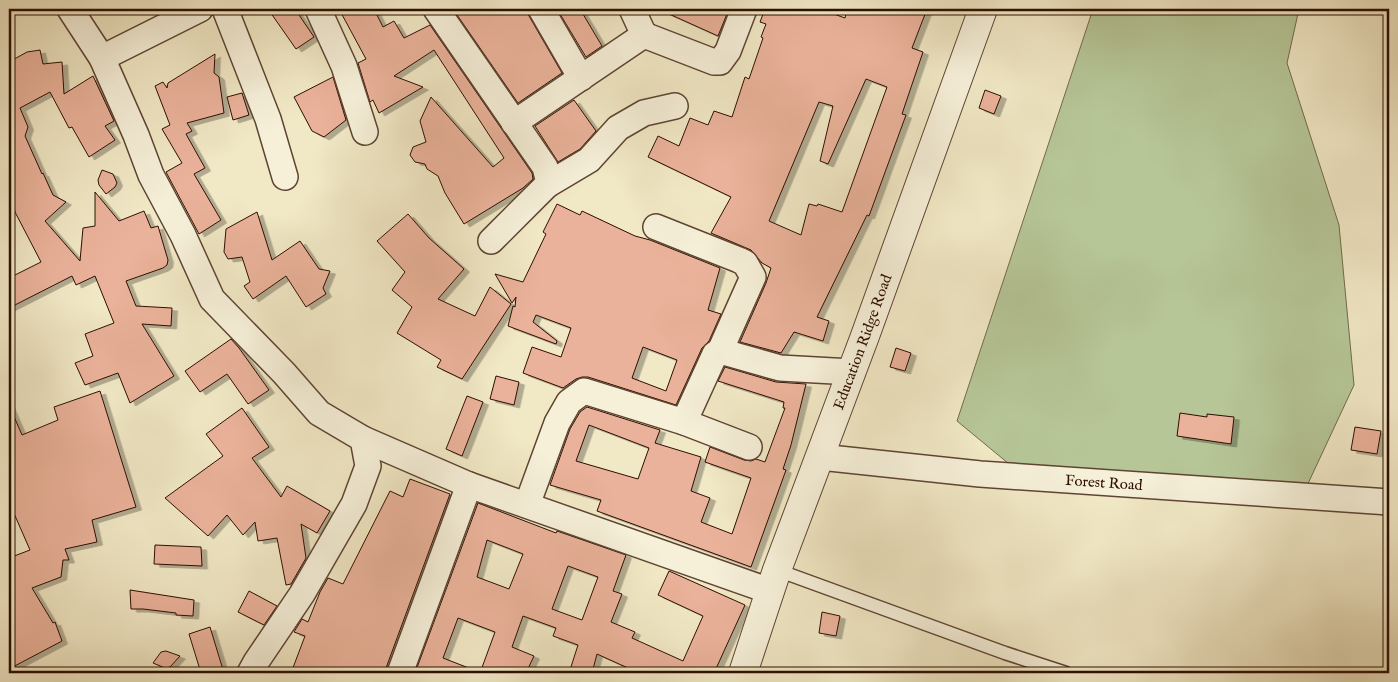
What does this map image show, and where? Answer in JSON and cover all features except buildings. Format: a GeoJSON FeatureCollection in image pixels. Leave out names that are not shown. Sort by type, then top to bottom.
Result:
{"type":"FeatureCollection","features":[{"type":"Feature","properties":{"kind":"street"},"geometry":{"type":"LineString","coordinates":[[70,9],[102,58],[136,134],[150,175],[183,235],[212,299],[284,373],[319,413],[363,439],[469,485],[527,506],[773,581]]}},
{"type":"Feature","properties":{"kind":"street"},"geometry":{"type":"LineString","coordinates":[[102,58],[200,9]]}},
{"type":"Feature","properties":{"kind":"street"},"geometry":{"type":"LineString","coordinates":[[225,9],[268,118],[285,177]]}},
{"type":"Feature","properties":{"kind":"street"},"geometry":{"type":"LineString","coordinates":[[318,9],[344,66],[366,132]]}},
{"type":"Feature","properties":{"kind":"street"},"geometry":{"type":"LineString","coordinates":[[436,9],[545,167],[548,179],[547,185]]}},
{"type":"Feature","properties":{"kind":"street"},"geometry":{"type":"LineString","coordinates":[[541,9],[581,78]]}},
{"type":"Feature","properties":{"kind":"street"},"geometry":{"type":"LineString","coordinates":[[632,9],[644,35],[714,62],[720,62],[728,52],[744,9]]}},
{"type":"Feature","properties":{"kind":"street","name":"Education Ridge Road"},"geometry":{"type":"LineString","coordinates":[[743,673],[773,581],[852,372],[982,9]]}},
{"type":"Feature","properties":{"kind":"street"},"geometry":{"type":"LineString","coordinates":[[514,123],[644,35]]}},
{"type":"Feature","properties":{"kind":"street"},"geometry":{"type":"LineString","coordinates":[[492,242],[547,185],[589,160],[618,128],[644,113],[675,106]]}},
{"type":"Feature","properties":{"kind":"street"},"geometry":{"type":"LineString","coordinates":[[656,227],[745,263],[753,277],[720,351],[715,354],[684,422]]}},
{"type":"Feature","properties":{"kind":"street"},"geometry":{"type":"LineString","coordinates":[[720,351],[780,368],[852,372]]}},
{"type":"Feature","properties":{"kind":"street"},"geometry":{"type":"LineString","coordinates":[[527,506],[557,423],[569,402],[584,391],[684,422],[749,447]]}},
{"type":"Feature","properties":{"kind":"street"},"geometry":{"type":"LineString","coordinates":[[250,673],[302,594],[354,504],[368,466],[363,439]]}},
{"type":"Feature","properties":{"kind":"street","name":"Forest Road"},"geometry":{"type":"LineString","coordinates":[[820,457],[980,474],[1389,502]]}},
{"type":"Feature","properties":{"kind":"street"},"geometry":{"type":"LineString","coordinates":[[400,673],[469,485]]}},
{"type":"Feature","properties":{"kind":"lane"},"geometry":{"type":"LineString","coordinates":[[773,581],[1066,673]]}},
{"type":"Feature","properties":{"kind":"green space"},"geometry":{"type":"Polygon","coordinates":[[[1093,9],[1299,9],[1287,63],[1339,225],[1354,385],[1305,490],[1020,473],[957,421],[1093,9]]]}}]}
